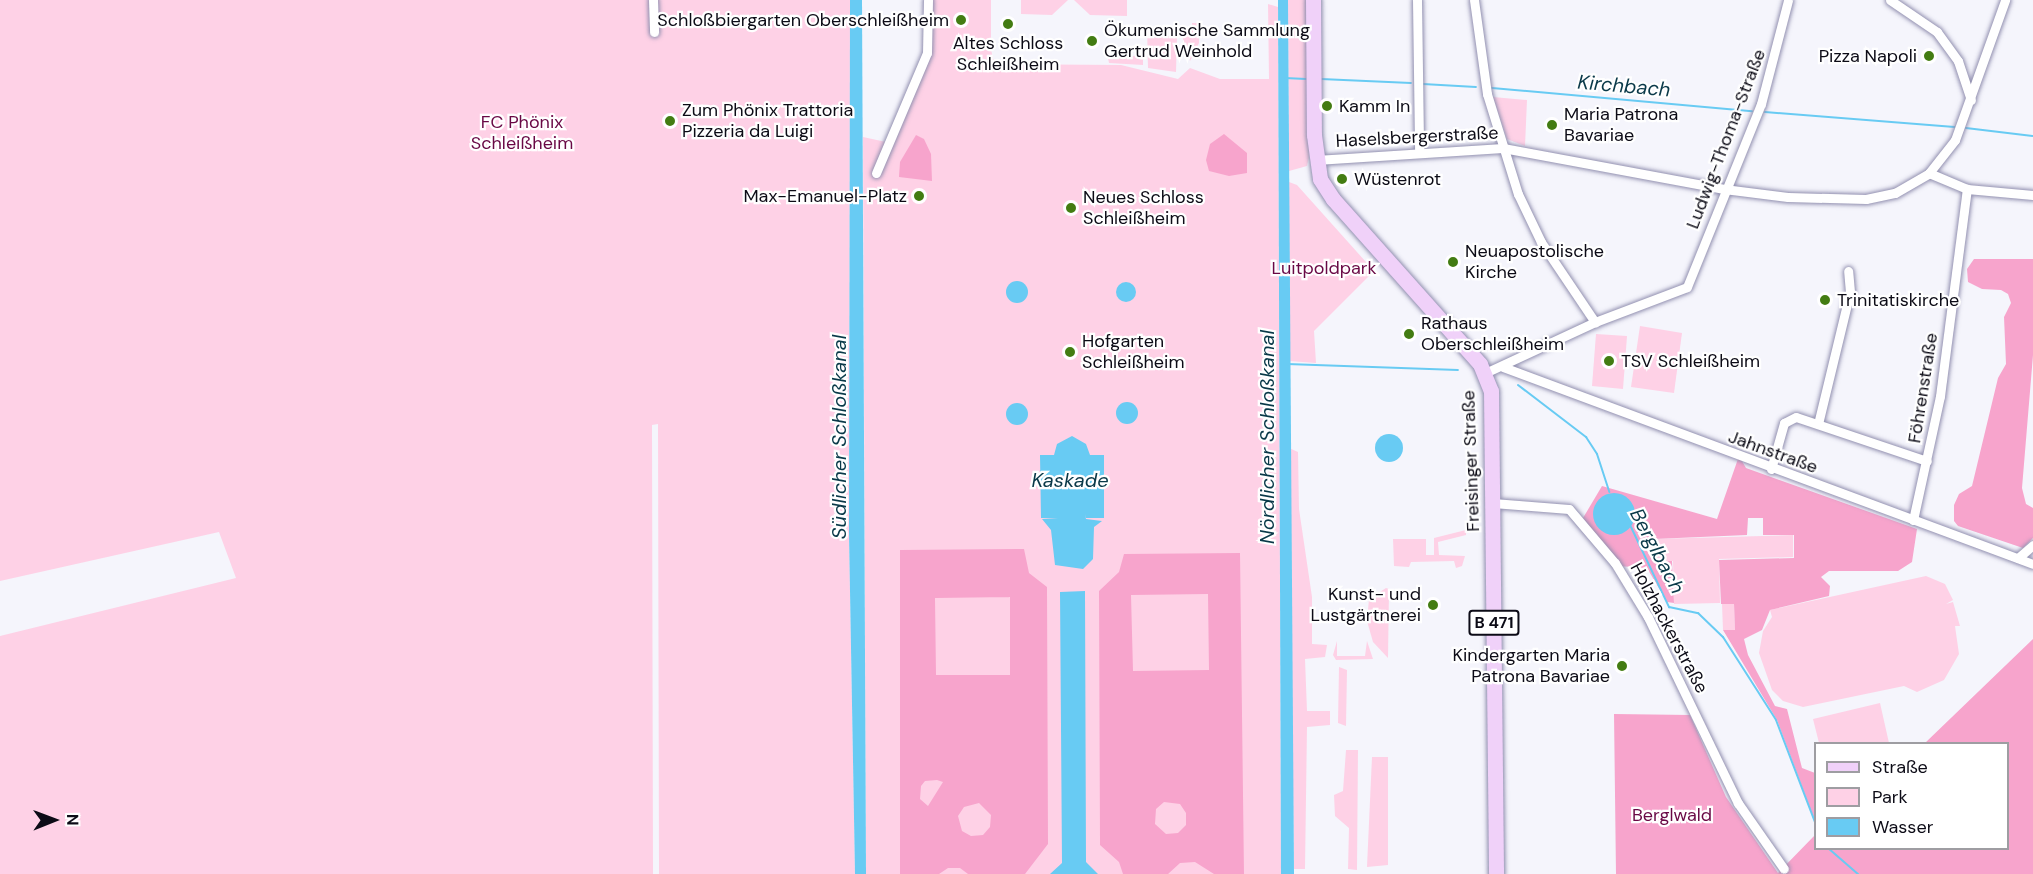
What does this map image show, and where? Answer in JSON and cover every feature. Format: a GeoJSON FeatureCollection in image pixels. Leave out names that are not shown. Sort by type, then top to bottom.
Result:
{"type":"FeatureCollection","features":[{"type":"Feature","properties":{"kind":"main road","name":"Freisinger Straße"},"geometry":{"type":"LineString","coordinates":[[1313,0],[1316,160],[1320,179],[1333,199],[1485,373],[1492,401],[1496,874]]}},
{"type":"Feature","properties":{"kind":"street"},"geometry":{"type":"LineString","coordinates":[[653,0],[654,32]]}},
{"type":"Feature","properties":{"kind":"street"},"geometry":{"type":"LineString","coordinates":[[876,173],[927,53],[928,0]]}},
{"type":"Feature","properties":{"kind":"street"},"geometry":{"type":"LineString","coordinates":[[1417,0],[1419,152]]}},
{"type":"Feature","properties":{"kind":"street"},"geometry":{"type":"LineString","coordinates":[[1474,0],[1484,78],[1518,194],[1541,242],[1595,322],[1485,373]]}},
{"type":"Feature","properties":{"kind":"street","name":"Ludwig-Thoma-Straße"},"geometry":{"type":"LineString","coordinates":[[1595,322],[1687,287],[1724,189],[1761,104],[1788,0]]}},
{"type":"Feature","properties":{"kind":"street"},"geometry":{"type":"LineString","coordinates":[[1890,0],[1918,16],[1943,38],[1958,61],[1971,100]]}},
{"type":"Feature","properties":{"kind":"street","name":"Haselsbergerstraße"},"geometry":{"type":"LineString","coordinates":[[1316,160],[1503,148],[1724,189],[1809,199],[1866,199],[1895,193],[1929,173],[1955,140],[2005,0]]}},
{"type":"Feature","properties":{"kind":"street"},"geometry":{"type":"LineString","coordinates":[[1929,173],[1967,189],[2033,195]]}},
{"type":"Feature","properties":{"kind":"street","name":"Föhrenstraße"},"geometry":{"type":"LineString","coordinates":[[1913,520],[1940,396],[1967,189]]}},
{"type":"Feature","properties":{"kind":"street"},"geometry":{"type":"LineString","coordinates":[[1818,424],[1850,292],[1848,271]]}},
{"type":"Feature","properties":{"kind":"street","name":"Jahnstraße"},"geometry":{"type":"LineString","coordinates":[[1503,366],[1772,469],[2033,564]]}},
{"type":"Feature","properties":{"kind":"street"},"geometry":{"type":"LineString","coordinates":[[1772,469],[1784,423],[1796,417],[1927,461]]}},
{"type":"Feature","properties":{"kind":"street","name":"Holzhackerstraße"},"geometry":{"type":"LineString","coordinates":[[1493,503],[1569,508],[1615,563],[1642,607],[1667,663],[1705,729],[1738,803],[1784,869]]}},
{"type":"Feature","properties":{"kind":"street"},"geometry":{"type":"LineString","coordinates":[[2018,558],[2033,545]]}},
{"type":"Feature","properties":{"kind":"green space","name":"FC Phönix Schleißheim"},"geometry":{"type":"Polygon","coordinates":[[[0,0],[850,0],[849,534],[855,874],[659,874],[658,424],[652,425],[653,874],[0,874],[0,636],[236,578],[219,532],[0,581],[0,0]]]}},
{"type":"Feature","properties":{"kind":"green space"},"geometry":{"type":"Polygon","coordinates":[[[925,0],[991,0],[991,49],[993,59],[1000,64],[1121,65],[1178,79],[1190,68],[1220,79],[1269,79],[1268,4],[1278,7],[1281,874],[866,874],[863,137],[886,142],[925,50],[925,0]]]}},
{"type":"Feature","properties":{"kind":"green space"},"geometry":{"type":"Polygon","coordinates":[[[1021,0],[1068,0],[1052,15],[1021,14],[1021,0]]]}},
{"type":"Feature","properties":{"kind":"green space"},"geometry":{"type":"Polygon","coordinates":[[[1074,0],[1127,0],[1127,16],[1090,15],[1074,0]]]}},
{"type":"Feature","properties":{"kind":"green space"},"geometry":{"type":"Polygon","coordinates":[[[1288,0],[1307,0],[1309,157],[1307,166],[1289,171],[1288,0]]]}},
{"type":"Feature","properties":{"kind":"green space"},"geometry":{"type":"Polygon","coordinates":[[[1192,23],[1199,23],[1199,43],[1190,61],[1182,36],[1192,35],[1192,23]]]}},
{"type":"Feature","properties":{"kind":"green space"},"geometry":{"type":"Polygon","coordinates":[[[1147,27],[1152,27],[1153,36],[1177,36],[1176,72],[1148,68],[1147,27]]]}},
{"type":"Feature","properties":{"kind":"green space"},"geometry":{"type":"Polygon","coordinates":[[[1107,53],[1134,56],[1143,53],[1143,65],[1109,63],[1107,53]]]}},
{"type":"Feature","properties":{"kind":"green space"},"geometry":{"type":"Polygon","coordinates":[[[1493,97],[1527,100],[1525,146],[1507,139],[1493,97]]]}},
{"type":"Feature","properties":{"kind":"green space"},"geometry":{"type":"Polygon","coordinates":[[[1224,134],[1247,153],[1247,173],[1229,176],[1209,171],[1206,160],[1210,144],[1224,134]]]}},
{"type":"Feature","properties":{"kind":"green space"},"geometry":{"type":"Polygon","coordinates":[[[916,135],[924,139],[931,154],[932,181],[899,177],[900,162],[916,135]]]}},
{"type":"Feature","properties":{"kind":"green space","name":"Luitpoldpark"},"geometry":{"type":"Polygon","coordinates":[[[1289,182],[1297,185],[1374,271],[1314,331],[1316,363],[1289,361],[1289,182]]]}},
{"type":"Feature","properties":{"kind":"green space"},"geometry":{"type":"Polygon","coordinates":[[[1974,259],[2033,259],[2033,355],[2022,488],[2026,504],[2033,508],[2033,538],[2023,548],[1958,526],[1954,521],[1954,505],[1959,494],[1972,486],[1998,378],[2006,364],[2004,317],[2011,303],[2008,294],[2001,290],[1982,289],[1968,282],[1967,269],[1974,259]]]}},
{"type":"Feature","properties":{"kind":"green space"},"geometry":{"type":"Polygon","coordinates":[[[1640,326],[1682,333],[1674,393],[1631,387],[1640,326]]]}},
{"type":"Feature","properties":{"kind":"green space","name":"TSV Schleißheim"},"geometry":{"type":"Polygon","coordinates":[[[1596,334],[1627,336],[1623,389],[1592,386],[1596,334]]]}},
{"type":"Feature","properties":{"kind":"green space"},"geometry":{"type":"Polygon","coordinates":[[[1289,448],[1298,452],[1299,509],[1312,597],[1312,644],[1327,645],[1325,657],[1305,659],[1307,711],[1330,711],[1330,725],[1307,727],[1305,869],[1294,869],[1289,448]]]}},
{"type":"Feature","properties":{"kind":"green space"},"geometry":{"type":"Polygon","coordinates":[[[1739,456],[1746,468],[1917,529],[1912,562],[1898,571],[1829,571],[1821,577],[1830,586],[1829,596],[1770,610],[1762,630],[1744,639],[1748,655],[1775,706],[1787,709],[1802,768],[1814,773],[1814,818],[1777,720],[1723,630],[1735,630],[1734,604],[1721,604],[1719,560],[1794,558],[1794,535],[1763,535],[1763,518],[1748,518],[1747,535],[1654,539],[1655,561],[1672,561],[1674,603],[1667,602],[1647,568],[1617,566],[1583,518],[1602,486],[1717,519],[1739,456]]]}},
{"type":"Feature","properties":{"kind":"green space"},"geometry":{"type":"Polygon","coordinates":[[[1466,530],[1466,535],[1438,542],[1439,555],[1465,556],[1462,566],[1456,568],[1454,561],[1411,562],[1409,567],[1394,566],[1393,539],[1426,539],[1426,555],[1434,555],[1434,538],[1466,530]]]}},
{"type":"Feature","properties":{"kind":"green space"},"geometry":{"type":"Polygon","coordinates":[[[1793,535],[1793,557],[1719,559],[1720,603],[1674,604],[1673,561],[1655,561],[1655,539],[1793,535]]]}},
{"type":"Feature","properties":{"kind":"green space"},"geometry":{"type":"Polygon","coordinates":[[[1024,549],[1029,573],[1047,587],[1048,844],[1025,874],[968,874],[960,868],[948,868],[939,874],[900,874],[900,550],[1024,549]],[[1010,597],[935,598],[936,675],[1010,675],[1010,597]],[[925,781],[921,786],[920,799],[928,806],[943,782],[925,781]],[[979,803],[964,807],[958,816],[962,831],[971,836],[983,835],[990,827],[991,815],[979,803]]]}},
{"type":"Feature","properties":{"kind":"green space"},"geometry":{"type":"Polygon","coordinates":[[[1240,553],[1244,874],[1214,874],[1195,862],[1180,863],[1168,874],[1123,874],[1119,862],[1100,845],[1099,591],[1119,572],[1124,554],[1240,553]],[[1208,594],[1131,595],[1133,671],[1209,670],[1208,594]],[[1164,802],[1156,809],[1155,824],[1166,834],[1178,833],[1186,825],[1186,813],[1180,804],[1164,802]]]}},
{"type":"Feature","properties":{"kind":"green space"},"geometry":{"type":"Polygon","coordinates":[[[1926,576],[1945,584],[1953,600],[1946,604],[1953,602],[1960,626],[1955,626],[1959,654],[1944,680],[1917,692],[1904,686],[1803,707],[1783,701],[1772,690],[1759,653],[1763,631],[1772,617],[1770,610],[1926,576]]]}},
{"type":"Feature","properties":{"kind":"green space"},"geometry":{"type":"Polygon","coordinates":[[[1386,588],[1389,589],[1388,658],[1373,642],[1367,621],[1369,599],[1386,588]]]}},
{"type":"Feature","properties":{"kind":"green space"},"geometry":{"type":"Polygon","coordinates":[[[1734,603],[1735,630],[1723,630],[1722,604],[1734,603]]]}},
{"type":"Feature","properties":{"kind":"green space","name":"Berglwald"},"geometry":{"type":"Polygon","coordinates":[[[2033,639],[2033,874],[1616,874],[1614,714],[1690,715],[1726,797],[1778,873],[1814,836],[1814,850],[2009,850],[2009,742],[1926,742],[2033,639]]]}},
{"type":"Feature","properties":{"kind":"green space"},"geometry":{"type":"Polygon","coordinates":[[[1337,641],[1337,656],[1365,656],[1367,641],[1373,659],[1336,660],[1333,655],[1337,641]]]}},
{"type":"Feature","properties":{"kind":"green space"},"geometry":{"type":"Polygon","coordinates":[[[1339,667],[1347,670],[1346,726],[1338,723],[1339,667]]]}},
{"type":"Feature","properties":{"kind":"green space"},"geometry":{"type":"Polygon","coordinates":[[[1880,703],[1889,742],[1819,742],[1813,719],[1880,703]]]}},
{"type":"Feature","properties":{"kind":"green space"},"geometry":{"type":"Polygon","coordinates":[[[1346,750],[1358,750],[1357,870],[1348,869],[1349,828],[1335,816],[1334,795],[1343,791],[1346,750]]]}},
{"type":"Feature","properties":{"kind":"green space"},"geometry":{"type":"Polygon","coordinates":[[[1372,757],[1388,757],[1388,865],[1367,867],[1372,757]]]}},
{"type":"Feature","properties":{"kind":"water"},"geometry":{"type":"Polygon","coordinates":[[[850,0],[862,0],[866,874],[855,874],[849,534],[850,0]]]}},
{"type":"Feature","properties":{"kind":"water"},"geometry":{"type":"Polygon","coordinates":[[[1278,0],[1288,0],[1294,874],[1281,874],[1278,0]]]}},
{"type":"Feature","properties":{"kind":"water"},"geometry":{"type":"Polygon","coordinates":[[[1017,281],[1025,284],[1028,292],[1025,300],[1017,303],[1009,300],[1006,292],[1009,284],[1017,281]]]}},
{"type":"Feature","properties":{"kind":"water"},"geometry":{"type":"Polygon","coordinates":[[[1126,282],[1133,285],[1136,292],[1133,299],[1126,302],[1119,299],[1116,292],[1119,285],[1126,282]]]}},
{"type":"Feature","properties":{"kind":"water"},"geometry":{"type":"Polygon","coordinates":[[[1127,402],[1135,405],[1138,413],[1135,421],[1127,424],[1119,421],[1116,413],[1119,405],[1127,402]]]}},
{"type":"Feature","properties":{"kind":"water"},"geometry":{"type":"Polygon","coordinates":[[[1017,403],[1025,406],[1028,414],[1025,422],[1017,425],[1009,422],[1006,414],[1009,406],[1017,403]]]}},
{"type":"Feature","properties":{"kind":"water"},"geometry":{"type":"Polygon","coordinates":[[[1389,434],[1399,438],[1403,448],[1399,458],[1389,462],[1379,458],[1375,448],[1379,438],[1389,434]]]}},
{"type":"Feature","properties":{"kind":"water","name":"Kaskade"},"geometry":{"type":"Polygon","coordinates":[[[1072,436],[1086,444],[1090,455],[1104,455],[1104,518],[1086,518],[1085,514],[1086,519],[1102,521],[1094,527],[1093,559],[1083,569],[1055,565],[1051,530],[1042,519],[1058,518],[1041,518],[1040,455],[1054,455],[1057,444],[1072,436]]]}},
{"type":"Feature","properties":{"kind":"water"},"geometry":{"type":"Polygon","coordinates":[[[1614,493],[1622,494],[1629,499],[1634,506],[1634,522],[1629,529],[1622,534],[1614,535],[1606,534],[1599,529],[1594,522],[1593,514],[1594,506],[1599,499],[1606,494],[1614,493]]]}},
{"type":"Feature","properties":{"kind":"water"},"geometry":{"type":"Polygon","coordinates":[[[1085,591],[1086,862],[1098,874],[1050,874],[1062,863],[1060,592],[1085,591]]]}},
{"type":"Feature","properties":{"kind":"waterway","name":"Kirchbach"},"geometry":{"type":"LineString","coordinates":[[1285,78],[1306,79]]}},
{"type":"Feature","properties":{"kind":"waterway","name":"Kirchbach"},"geometry":{"type":"LineString","coordinates":[[1321,79],[1411,83]]}},
{"type":"Feature","properties":{"kind":"waterway","name":"Kirchbach"},"geometry":{"type":"LineString","coordinates":[[1423,84],[1476,87]]}},
{"type":"Feature","properties":{"kind":"waterway","name":"Kirchbach"},"geometry":{"type":"LineString","coordinates":[[1492,88],[1752,111]]}},
{"type":"Feature","properties":{"kind":"waterway","name":"Kirchbach"},"geometry":{"type":"LineString","coordinates":[[1765,112],[1954,127]]}},
{"type":"Feature","properties":{"kind":"waterway","name":"Kirchbach"},"geometry":{"type":"LineString","coordinates":[[1966,128],[2033,136]]}},
{"type":"Feature","properties":{"kind":"waterway","name":"Berglbach"},"geometry":{"type":"LineString","coordinates":[[1287,364],[1458,370]]}},
{"type":"Feature","properties":{"kind":"waterway","name":"Berglbach"},"geometry":{"type":"LineString","coordinates":[[1518,385],[1586,437],[1597,454],[1609,492]]}},
{"type":"Feature","properties":{"kind":"waterway","name":"Berglbach"},"geometry":{"type":"LineString","coordinates":[[1631,527],[1669,607],[1698,613],[1723,637],[1776,720],[1814,820]]}},
{"type":"Feature","properties":{"kind":"waterway","name":"Berglbach"},"geometry":{"type":"LineString","coordinates":[[1830,850],[1858,874]]}},
{"type":"Feature","properties":{"kind":"place","name":"Schloßbiergarten Oberschleißheim"},"geometry":{"type":"Point","coordinates":[961,20]}},
{"type":"Feature","properties":{"kind":"place","name":"Altes Schloss Schleißheim"},"geometry":{"type":"Point","coordinates":[1008,24]}},
{"type":"Feature","properties":{"kind":"place","name":"Ökumenische Sammlung Gertrud Weinhold"},"geometry":{"type":"Point","coordinates":[1092,41]}},
{"type":"Feature","properties":{"kind":"place","name":"Pizza Napoli"},"geometry":{"type":"Point","coordinates":[1929,56]}},
{"type":"Feature","properties":{"kind":"place","name":"Kamm In"},"geometry":{"type":"Point","coordinates":[1327,106]}},
{"type":"Feature","properties":{"kind":"place","name":"Zum Phönix Trattoria Pizzeria da Luigi"},"geometry":{"type":"Point","coordinates":[670,121]}},
{"type":"Feature","properties":{"kind":"place","name":"Maria Patrona Bavariae"},"geometry":{"type":"Point","coordinates":[1552,125]}},
{"type":"Feature","properties":{"kind":"place","name":"Wüstenrot"},"geometry":{"type":"Point","coordinates":[1342,179]}},
{"type":"Feature","properties":{"kind":"place","name":"Max-Emanuel-Platz"},"geometry":{"type":"Point","coordinates":[919,196]}},
{"type":"Feature","properties":{"kind":"place","name":"Neues Schloss Schleißheim"},"geometry":{"type":"Point","coordinates":[1071,208]}},
{"type":"Feature","properties":{"kind":"place","name":"Neuapostolische Kirche"},"geometry":{"type":"Point","coordinates":[1453,262]}},
{"type":"Feature","properties":{"kind":"place","name":"Trinitatiskirche"},"geometry":{"type":"Point","coordinates":[1825,300]}},
{"type":"Feature","properties":{"kind":"place","name":"Rathaus Oberschleißheim"},"geometry":{"type":"Point","coordinates":[1409,334]}},
{"type":"Feature","properties":{"kind":"place","name":"Hofgarten Schleißheim"},"geometry":{"type":"Point","coordinates":[1070,352]}},
{"type":"Feature","properties":{"kind":"place","name":"TSV Schleißheim"},"geometry":{"type":"Point","coordinates":[1609,361]}},
{"type":"Feature","properties":{"kind":"place","name":"Kunst- und Lustgärtnerei"},"geometry":{"type":"Point","coordinates":[1433,605]}},
{"type":"Feature","properties":{"kind":"place","name":"Kindergarten Maria Patrona Bavariae"},"geometry":{"type":"Point","coordinates":[1622,666]}},
{"type":"Feature","properties":{"kind":"water label","name":"Südlicher Schloßkanal"},"geometry":{"type":"Point","coordinates":[839,437]}},
{"type":"Feature","properties":{"kind":"water label","name":"Nördlicher Schloßkanal"},"geometry":{"type":"Point","coordinates":[1267,437]}}]}
